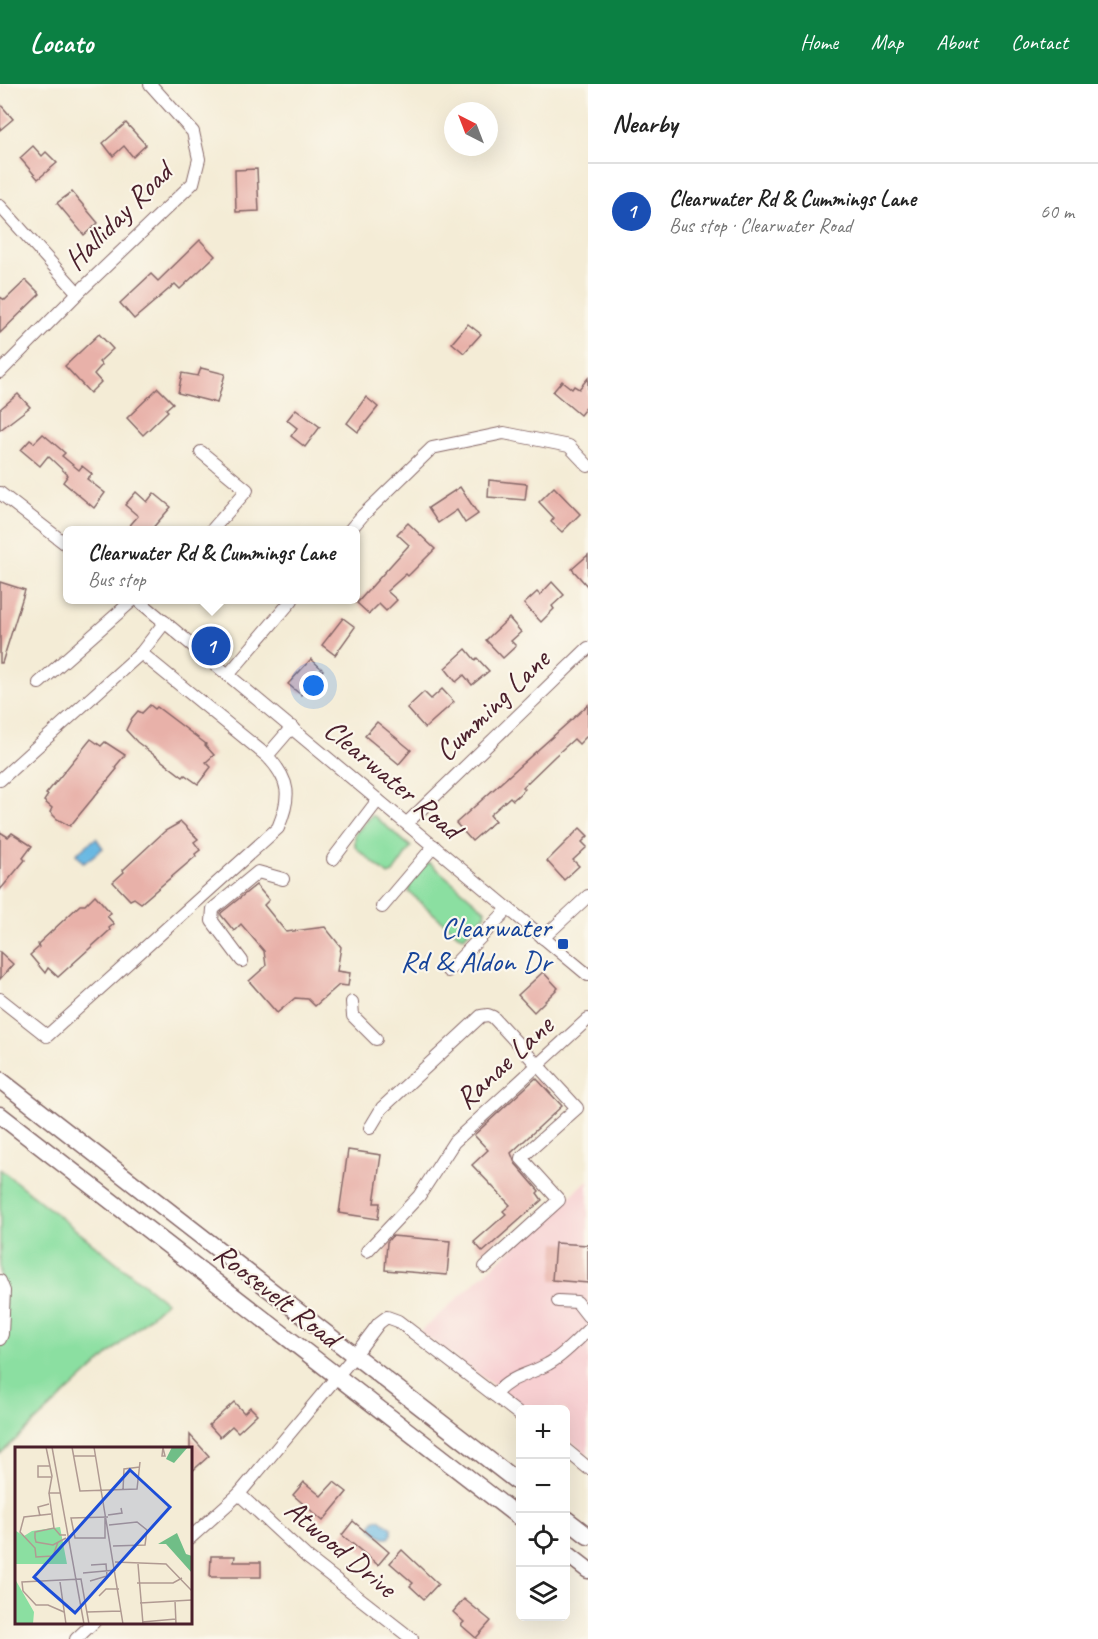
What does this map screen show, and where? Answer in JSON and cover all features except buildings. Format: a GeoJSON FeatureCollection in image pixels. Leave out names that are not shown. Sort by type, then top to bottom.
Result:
{"type":"FeatureCollection","features":[{"type":"Feature","properties":{"kind":"main road","name":"Roosevelt Road"},"geometry":{"type":"LineString","coordinates":[[0,1080],[516,1481]]}},
{"type":"Feature","properties":{"kind":"main road","name":"Roosevelt Road"},"geometry":{"type":"LineString","coordinates":[[0,1114],[516,1515]]}},
{"type":"Feature","properties":{"kind":"main road"},"geometry":{"type":"LineString","coordinates":[[570,1522],[588,1536]]}},
{"type":"Feature","properties":{"kind":"main road"},"geometry":{"type":"LineString","coordinates":[[570,1556],[588,1570]]}},
{"type":"Feature","properties":{"kind":"street","name":"Halliday Road"},"geometry":{"type":"LineString","coordinates":[[0,372],[78,293],[193,183],[199,159],[193,132],[150,84]]}},
{"type":"Feature","properties":{"kind":"street","name":"Halliday Road"},"geometry":{"type":"LineString","coordinates":[[0,206],[78,293]]}},
{"type":"Feature","properties":{"kind":"street"},"geometry":{"type":"LineString","coordinates":[[354,526],[432,448],[504,433],[569,446],[588,466]]}},
{"type":"Feature","properties":{"kind":"street"},"geometry":{"type":"LineString","coordinates":[[201,452],[247,490],[216,526]]}},
{"type":"Feature","properties":{"kind":"street"},"geometry":{"type":"LineString","coordinates":[[0,493],[63,542]]}},
{"type":"Feature","properties":{"kind":"street"},"geometry":{"type":"LineString","coordinates":[[39,683],[128,604]]}},
{"type":"Feature","properties":{"kind":"street","name":"Clearwater Road"},"geometry":{"type":"LineString","coordinates":[[148,604],[165,622],[588,975]]}},
{"type":"Feature","properties":{"kind":"street"},"geometry":{"type":"LineString","coordinates":[[229,674],[289,604]]}},
{"type":"Feature","properties":{"kind":"street"},"geometry":{"type":"LineString","coordinates":[[0,780],[141,653],[165,622]]}},
{"type":"Feature","properties":{"kind":"street","name":"Cumming Lane"},"geometry":{"type":"LineString","coordinates":[[406,823],[588,648]]}},
{"type":"Feature","properties":{"kind":"street"},"geometry":{"type":"LineString","coordinates":[[0,999],[47,1036],[278,828],[285,812],[287,794],[285,780],[278,768],[267,756],[141,653]]}},
{"type":"Feature","properties":{"kind":"street"},"geometry":{"type":"LineString","coordinates":[[267,756],[292,727]]}},
{"type":"Feature","properties":{"kind":"street"},"geometry":{"type":"LineString","coordinates":[[333,859],[378,800]]}},
{"type":"Feature","properties":{"kind":"street"},"geometry":{"type":"LineString","coordinates":[[382,906],[434,846]]}},
{"type":"Feature","properties":{"kind":"street"},"geometry":{"type":"LineString","coordinates":[[242,961],[212,921],[213,909],[258,872],[283,879]]}},
{"type":"Feature","properties":{"kind":"street"},"geometry":{"type":"LineString","coordinates":[[543,938],[588,896]]}},
{"type":"Feature","properties":{"kind":"street"},"geometry":{"type":"LineString","coordinates":[[448,971],[508,909]]}},
{"type":"Feature","properties":{"kind":"street"},"geometry":{"type":"LineString","coordinates":[[352,1002],[353,1016],[376,1039]]}},
{"type":"Feature","properties":{"kind":"street"},"geometry":{"type":"LineString","coordinates":[[370,1128],[382,1108],[481,1016],[488,1015],[493,1017],[577,1108],[521,1158],[559,1200],[485,1267]]}},
{"type":"Feature","properties":{"kind":"street","name":"Ranae Lane"},"geometry":{"type":"LineString","coordinates":[[367,1251],[418,1196],[454,1142],[588,1019]]}},
{"type":"Feature","properties":{"kind":"street"},"geometry":{"type":"LineString","coordinates":[[0,1281],[4,1291],[0,1339]]}},
{"type":"Feature","properties":{"kind":"street"},"geometry":{"type":"LineString","coordinates":[[558,1301],[577,1302],[588,1316]]}},
{"type":"Feature","properties":{"kind":"street"},"geometry":{"type":"LineString","coordinates":[[192,1536],[239,1494],[338,1377],[379,1323],[387,1317],[398,1321],[516,1412]]}},
{"type":"Feature","properties":{"kind":"street"},"geometry":{"type":"LineString","coordinates":[[494,1395],[506,1382],[547,1365],[588,1330]]}},
{"type":"Feature","properties":{"kind":"street"},"geometry":{"type":"LineString","coordinates":[[570,1453],[588,1468]]}},
{"type":"Feature","properties":{"kind":"street","name":"Atwood Drive"},"geometry":{"type":"LineString","coordinates":[[239,1494],[308,1558],[412,1639]]}},
{"type":"Feature","properties":{"kind":"street"},"geometry":{"type":"LineString","coordinates":[[76,1639],[93,1624]]}},
{"type":"Feature","properties":{"kind":"shaded area"},"geometry":{"type":"Polygon","coordinates":[[[588,1180],[588,1455],[570,1441],[570,1405],[520,1405],[420,1332],[588,1180]]]}},
{"type":"Feature","properties":{"kind":"green space"},"geometry":{"type":"Polygon","coordinates":[[[371,816],[374,816],[411,847],[393,873],[388,875],[355,847],[355,834],[371,816]]]}},
{"type":"Feature","properties":{"kind":"green space"},"geometry":{"type":"Polygon","coordinates":[[[430,863],[485,910],[485,915],[464,937],[458,935],[409,892],[415,874],[421,867],[430,863]]]}},
{"type":"Feature","properties":{"kind":"green space"},"geometry":{"type":"Polygon","coordinates":[[[0,1169],[166,1302],[0,1454],[0,1169]]]}},
{"type":"Feature","properties":{"kind":"water"},"geometry":{"type":"Polygon","coordinates":[[[96,838],[103,848],[84,863],[76,854],[96,838]]]}},
{"type":"Feature","properties":{"kind":"water"},"geometry":{"type":"Polygon","coordinates":[[[380,1519],[392,1528],[389,1538],[383,1538],[372,1529],[375,1520],[380,1519]]]}},
{"type":"Feature","properties":{"kind":"place","name":"Clearwater Rd & Cummings Lane"},"geometry":{"type":"Point","coordinates":[211,646]}},
{"type":"Feature","properties":{"kind":"place","name":"Clearwater Rd & Aldon Dr"},"geometry":{"type":"Point","coordinates":[563,944]}}]}
